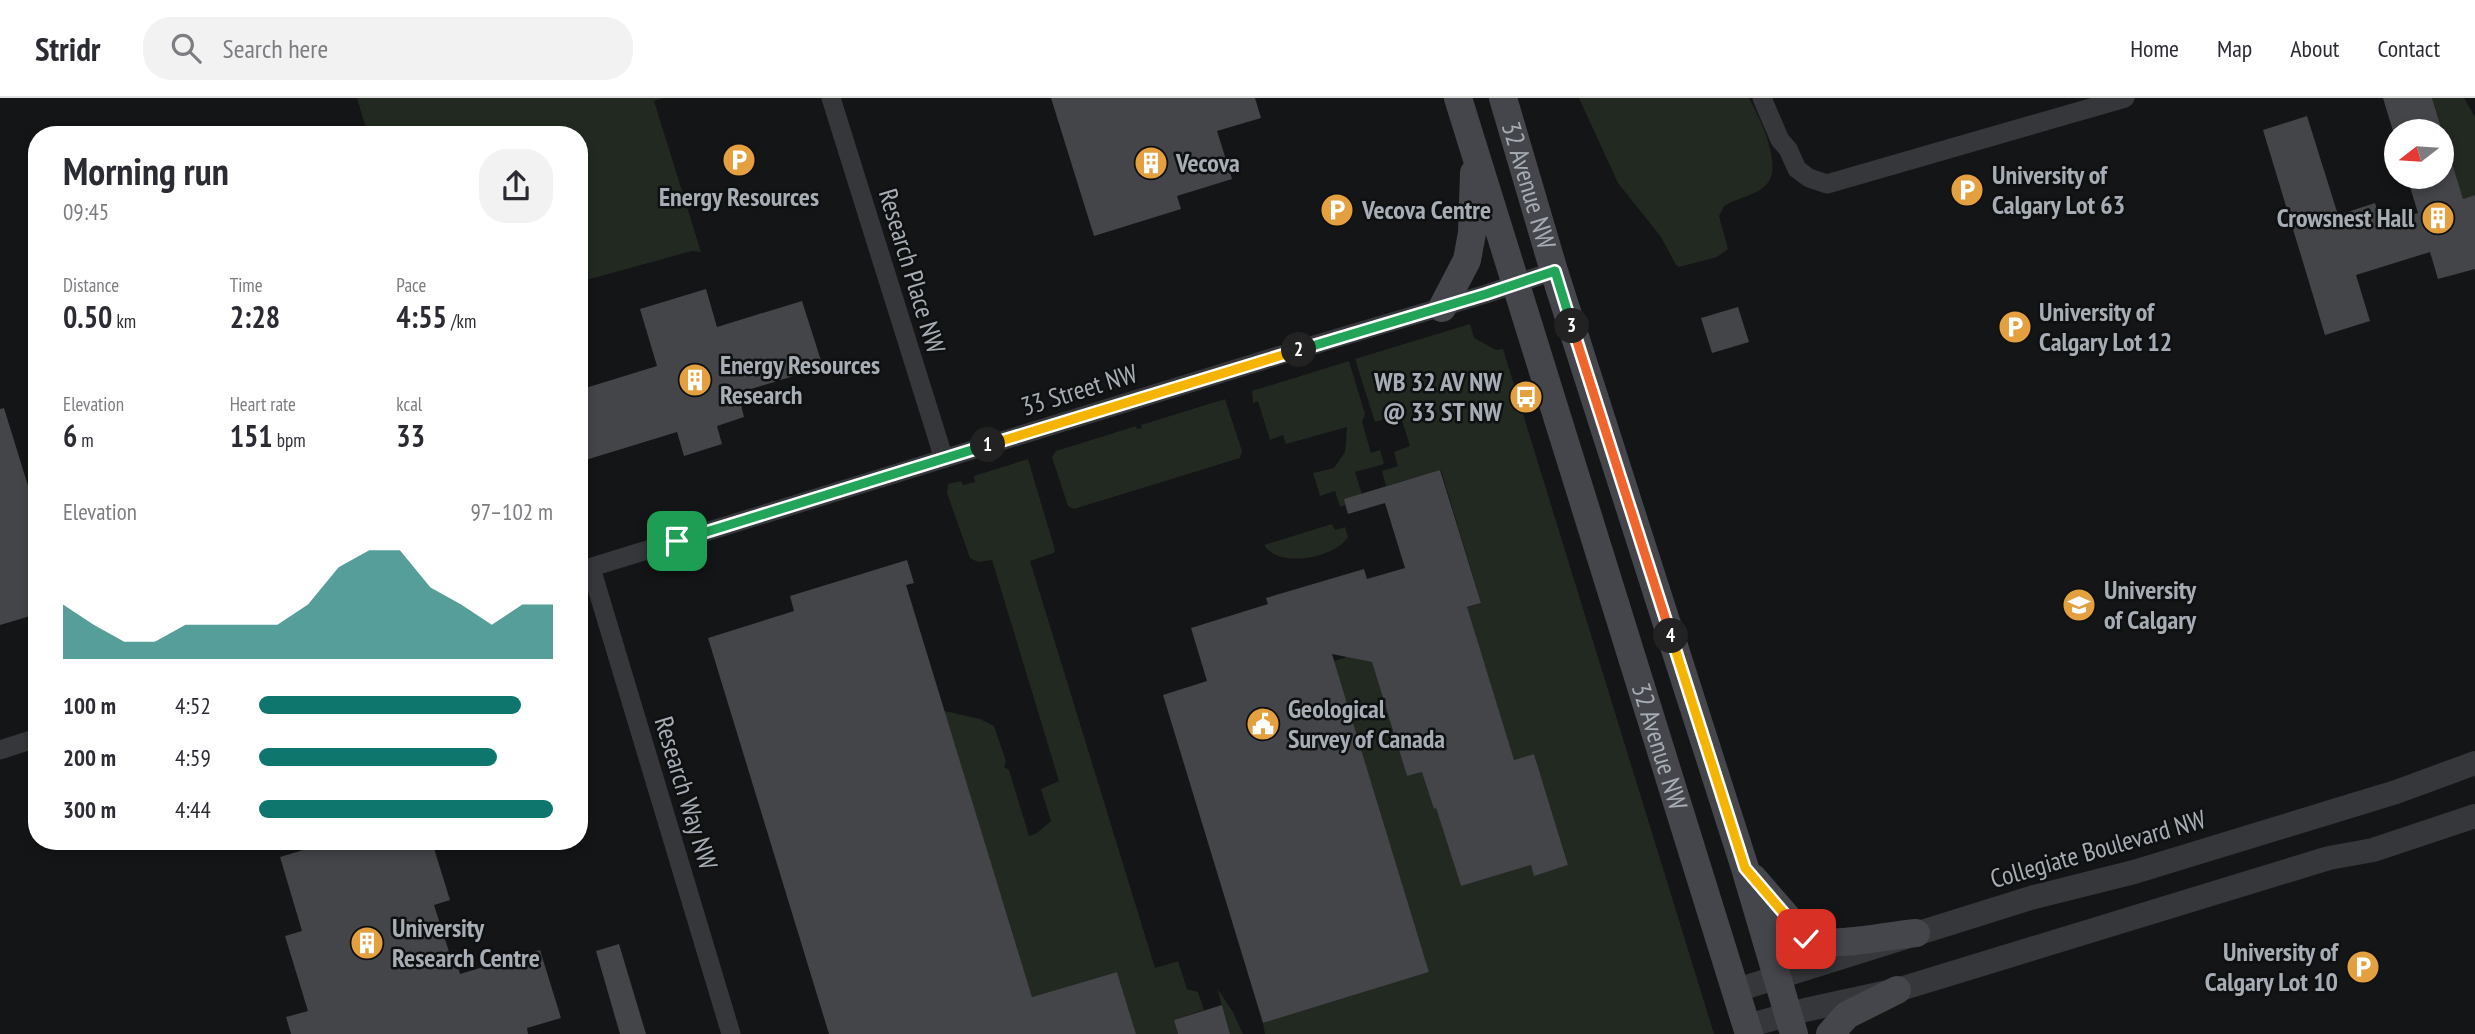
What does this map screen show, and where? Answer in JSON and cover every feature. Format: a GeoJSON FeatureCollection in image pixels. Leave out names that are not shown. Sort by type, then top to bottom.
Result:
{"type":"FeatureCollection","features":[{"type":"Feature","properties":{"kind":"main road","name":"32 Avenue NW"},"geometry":{"type":"LineString","coordinates":[[1458,98],[1748,1030]]}},
{"type":"Feature","properties":{"kind":"main road","name":"32 Avenue NW"},"geometry":{"type":"LineString","coordinates":[[1503,98],[1555,271],[1745,868],[1791,1024]]}},
{"type":"Feature","properties":{"kind":"main road"},"geometry":{"type":"LineString","coordinates":[[1442,308],[1466,260],[1472,233],[1475,149]]}},
{"type":"Feature","properties":{"kind":"main road"},"geometry":{"type":"LineString","coordinates":[[1745,868],[1806,939],[1836,943],[1916,933]]}},
{"type":"Feature","properties":{"kind":"main road"},"geometry":{"type":"LineString","coordinates":[[1830,1034],[1847,1015],[1897,990]]}},
{"type":"Feature","properties":{"kind":"street","name":"Research Place NW"},"geometry":{"type":"LineString","coordinates":[[831,98],[943,459]]}},
{"type":"Feature","properties":{"kind":"street"},"geometry":{"type":"LineString","coordinates":[[1762,98],[1780,140],[1788,149],[1797,169],[1809,178],[1827,184],[2125,98]]}},
{"type":"Feature","properties":{"kind":"street"},"geometry":{"type":"LineString","coordinates":[[1776,98],[1789,138],[1788,149]]}},
{"type":"Feature","properties":{"kind":"street","name":"33 Street NW"},"geometry":{"type":"LineString","coordinates":[[588,568],[1442,308],[1555,271]]}},
{"type":"Feature","properties":{"kind":"street","name":"Research Way NW"},"geometry":{"type":"LineString","coordinates":[[588,579],[731,1034]]}},
{"type":"Feature","properties":{"kind":"street"},"geometry":{"type":"LineString","coordinates":[[0,750],[28,741]]}},
{"type":"Feature","properties":{"kind":"street","name":"Collegiate Boulevard NW"},"geometry":{"type":"LineString","coordinates":[[1737,990],[2034,897],[2148,868],[2396,792],[2475,763]]}},
{"type":"Feature","properties":{"kind":"street"},"geometry":{"type":"LineString","coordinates":[[1748,1030],[1791,1024],[2329,858],[2373,849],[2475,816]]}},
{"type":"Feature","properties":{"kind":"shaded area"},"geometry":{"type":"Polygon","coordinates":[[[357,98],[663,98],[654,101],[701,252],[692,251],[588,280],[588,126],[365,126],[357,98]]]}},
{"type":"Feature","properties":{"kind":"shaded area"},"geometry":{"type":"Polygon","coordinates":[[[1579,98],[1749,98],[1769,143],[1772,156],[1771,178],[1756,192],[1724,206],[1719,216],[1728,249],[1717,257],[1679,267],[1676,265],[1661,237],[1618,183],[1579,98]]]}},
{"type":"Feature","properties":{"kind":"shaded area"},"geometry":{"type":"Polygon","coordinates":[[[2432,98],[2464,98],[2475,117],[2475,195],[2463,199],[2454,170],[2454,119],[2438,119],[2432,98]]]}},
{"type":"Feature","properties":{"kind":"shaded area"},"geometry":{"type":"Polygon","coordinates":[[[1470,324],[1474,338],[1496,350],[1503,349],[1714,1034],[1265,1034],[1263,1023],[1429,972],[1334,661],[1363,652],[1365,661],[1372,660],[1407,776],[1429,770],[1434,808],[1461,886],[1531,865],[1535,875],[1568,865],[1534,754],[1514,760],[1463,609],[1481,603],[1441,470],[1386,486],[1382,471],[1398,466],[1394,452],[1410,446],[1400,414],[1375,422],[1355,359],[1470,324]]]}},
{"type":"Feature","properties":{"kind":"shaded area"},"geometry":{"type":"Polygon","coordinates":[[[1349,361],[1365,414],[1362,422],[1371,453],[1380,450],[1384,464],[1355,472],[1366,507],[1348,513],[1345,505],[1340,507],[1335,491],[1320,496],[1313,473],[1334,468],[1345,452],[1347,427],[1286,444],[1283,435],[1270,440],[1258,401],[1253,403],[1252,391],[1349,361]]]}},
{"type":"Feature","properties":{"kind":"shaded area"},"geometry":{"type":"Polygon","coordinates":[[[1225,399],[1242,451],[1240,458],[1074,509],[1068,506],[1052,457],[1056,451],[1136,426],[1137,429],[1142,428],[1141,425],[1225,399]]]}},
{"type":"Feature","properties":{"kind":"shaded area"},"geometry":{"type":"Polygon","coordinates":[[[1028,459],[1055,550],[1054,553],[1030,561],[1155,968],[1178,961],[1187,989],[1198,992],[1204,1010],[1174,1020],[1178,1034],[1136,1034],[1117,972],[1032,997],[944,711],[980,719],[994,726],[1006,761],[1004,767],[1009,770],[1029,836],[1051,821],[1041,789],[1059,781],[992,560],[978,562],[970,558],[947,493],[948,484],[961,481],[963,485],[975,482],[974,476],[1028,459]]]}},
{"type":"Feature","properties":{"kind":"shaded area"},"geometry":{"type":"Polygon","coordinates":[[[1332,524],[1335,530],[1345,527],[1348,537],[1332,550],[1320,555],[1294,559],[1282,557],[1264,545],[1332,524]]]}},
{"type":"Feature","properties":{"kind":"shaded area"},"geometry":{"type":"Polygon","coordinates":[[[1217,988],[1233,1012],[1243,1034],[1230,1034],[1217,988]]]}},
{"type":"Feature","properties":{"kind":"building","name":"Vecova"},"geometry":{"type":"Polygon","coordinates":[[[1051,98],[1255,98],[1261,118],[1217,131],[1232,179],[1177,196],[1181,209],[1094,236],[1051,98]]]}},
{"type":"Feature","properties":{"kind":"building"},"geometry":{"type":"Polygon","coordinates":[[[2383,98],[2432,98],[2438,119],[2389,119],[2383,98]]]}},
{"type":"Feature","properties":{"kind":"building","name":"Crowsnest Hall"},"geometry":{"type":"Polygon","coordinates":[[[2307,116],[2338,215],[2375,203],[2381,223],[2418,213],[2411,189],[2454,189],[2454,169],[2463,199],[2475,195],[2475,269],[2438,279],[2430,252],[2356,275],[2370,321],[2325,335],[2263,130],[2307,116]]]}},
{"type":"Feature","properties":{"kind":"building","name":"Energy Resources Research"},"geometry":{"type":"Polygon","coordinates":[[[706,289],[717,327],[802,301],[823,367],[738,393],[744,417],[717,426],[722,444],[684,456],[677,432],[588,459],[588,387],[657,366],[640,309],[706,289]]]}},
{"type":"Feature","properties":{"kind":"building"},"geometry":{"type":"Polygon","coordinates":[[[1738,307],[1749,342],[1712,353],[1701,318],[1738,307]]]}},
{"type":"Feature","properties":{"kind":"building"},"geometry":{"type":"Polygon","coordinates":[[[4,408],[28,486],[28,617],[0,625],[0,409],[4,408]]]}},
{"type":"Feature","properties":{"kind":"building","name":"Geological Survey of Canada"},"geometry":{"type":"Polygon","coordinates":[[[1440,470],[1481,603],[1467,607],[1514,760],[1534,754],[1568,865],[1534,876],[1531,865],[1461,886],[1422,772],[1407,776],[1372,662],[1332,654],[1429,972],[1263,1023],[1163,695],[1207,681],[1191,628],[1268,604],[1266,598],[1364,569],[1367,579],[1405,568],[1385,503],[1348,514],[1344,499],[1440,470]]]}},
{"type":"Feature","properties":{"kind":"building"},"geometry":{"type":"Polygon","coordinates":[[[907,560],[914,583],[906,585],[1032,997],[1117,972],[1136,1034],[829,1034],[708,638],[794,611],[790,596],[907,560]]]}},
{"type":"Feature","properties":{"kind":"building","name":"University Research Centre"},"geometry":{"type":"Polygon","coordinates":[[[303,850],[434,850],[450,900],[434,905],[453,964],[457,962],[460,974],[540,950],[561,1018],[527,1028],[528,1034],[291,1034],[286,1017],[308,1011],[285,936],[302,931],[280,857],[303,850]]]}},
{"type":"Feature","properties":{"kind":"building"},"geometry":{"type":"Polygon","coordinates":[[[619,944],[646,1034],[620,1034],[596,951],[619,944]]]}},
{"type":"Feature","properties":{"kind":"building"},"geometry":{"type":"Polygon","coordinates":[[[1222,1005],[1230,1034],[1178,1034],[1174,1020],[1222,1005]]]}},
{"type":"Feature","properties":{"kind":"place","name":"Energy Resources"},"geometry":{"type":"Point","coordinates":[739,160]}},
{"type":"Feature","properties":{"kind":"place","name":"Vecova"},"geometry":{"type":"Point","coordinates":[1151,163]}},
{"type":"Feature","properties":{"kind":"place","name":"University of Calgary Lot 63"},"geometry":{"type":"Point","coordinates":[1967,190]}},
{"type":"Feature","properties":{"kind":"place","name":"Vecova Centre"},"geometry":{"type":"Point","coordinates":[1337,210]}},
{"type":"Feature","properties":{"kind":"place","name":"Crowsnest Hall"},"geometry":{"type":"Point","coordinates":[2438,218]}},
{"type":"Feature","properties":{"kind":"place","name":"University of Calgary Lot 12"},"geometry":{"type":"Point","coordinates":[2015,327]}},
{"type":"Feature","properties":{"kind":"place","name":"Energy Resources Research"},"geometry":{"type":"Point","coordinates":[695,380]}},
{"type":"Feature","properties":{"kind":"place","name":"WB 32 AV NW @ 33 ST NW"},"geometry":{"type":"Point","coordinates":[1526,397]}},
{"type":"Feature","properties":{"kind":"place","name":"University of Calgary"},"geometry":{"type":"Point","coordinates":[2079,605]}},
{"type":"Feature","properties":{"kind":"place","name":"Geological Survey of Canada"},"geometry":{"type":"Point","coordinates":[1263,724]}},
{"type":"Feature","properties":{"kind":"place","name":"University Research Centre"},"geometry":{"type":"Point","coordinates":[367,943]}},
{"type":"Feature","properties":{"kind":"place","name":"University of Calgary Lot 10"},"geometry":{"type":"Point","coordinates":[2363,967]}},
{"type":"Feature","properties":{"kind":"route"},"geometry":{"type":"LineString","coordinates":[[677,541],[1442,308],[1555,271],[1745,868],[1806,939]]}}]}
